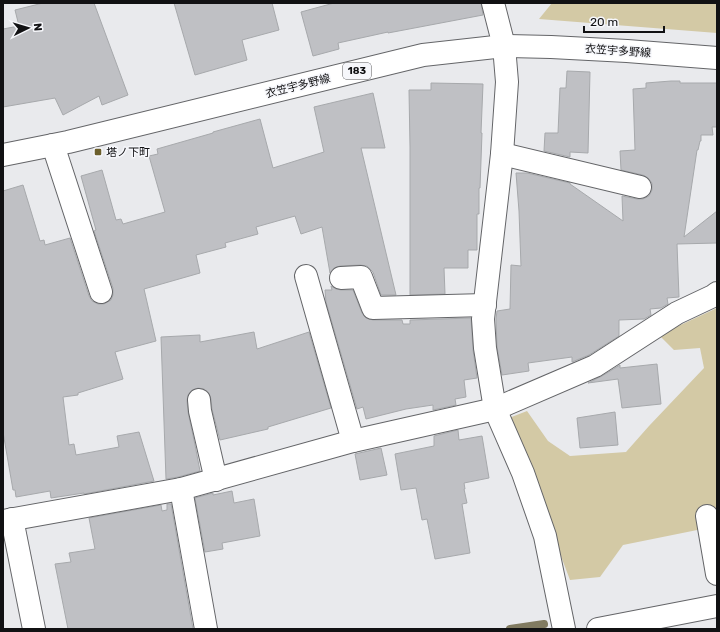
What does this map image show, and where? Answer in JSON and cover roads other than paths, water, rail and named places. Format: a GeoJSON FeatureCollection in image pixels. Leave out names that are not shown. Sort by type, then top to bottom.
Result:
{"type":"FeatureCollection","features":[{"type":"Feature","properties":{"kind":"street"},"geometry":{"type":"LineString","coordinates":[[493,3],[504,46],[507,82],[502,154],[483,319],[485,348],[495,409],[523,473],[545,536],[564,629]]}},
{"type":"Feature","properties":{"kind":"street","name":"衣笠宇多野線"},"geometry":{"type":"LineString","coordinates":[[3,155],[53,145],[423,55],[504,46],[551,46],[717,58]]}},
{"type":"Feature","properties":{"kind":"street"},"geometry":{"type":"LineString","coordinates":[[53,145],[101,292]]}},
{"type":"Feature","properties":{"kind":"street"},"geometry":{"type":"LineString","coordinates":[[502,154],[640,187]]}},
{"type":"Feature","properties":{"kind":"street"},"geometry":{"type":"LineString","coordinates":[[306,276],[353,441]]}},
{"type":"Feature","properties":{"kind":"street"},"geometry":{"type":"LineString","coordinates":[[341,278],[361,276],[373,308],[485,305]]}},
{"type":"Feature","properties":{"kind":"street"},"geometry":{"type":"LineString","coordinates":[[34,629],[7,520],[181,489],[353,441],[495,409],[595,366],[676,313],[717,293]]}},
{"type":"Feature","properties":{"kind":"street"},"geometry":{"type":"LineString","coordinates":[[199,400],[200,412],[216,480]]}},
{"type":"Feature","properties":{"kind":"street"},"geometry":{"type":"LineString","coordinates":[[181,489],[206,629]]}},
{"type":"Feature","properties":{"kind":"street"},"geometry":{"type":"LineString","coordinates":[[707,516],[717,574]]}},
{"type":"Feature","properties":{"kind":"street"},"geometry":{"type":"LineString","coordinates":[[598,629],[717,606]]}},
{"type":"Feature","properties":{"kind":"waterway"},"geometry":{"type":"LineString","coordinates":[[510,629],[544,624]]}},
{"type":"Feature","properties":{"kind":"place","name":"塔ノ下町"},"geometry":{"type":"Point","coordinates":[98,152]}}]}
